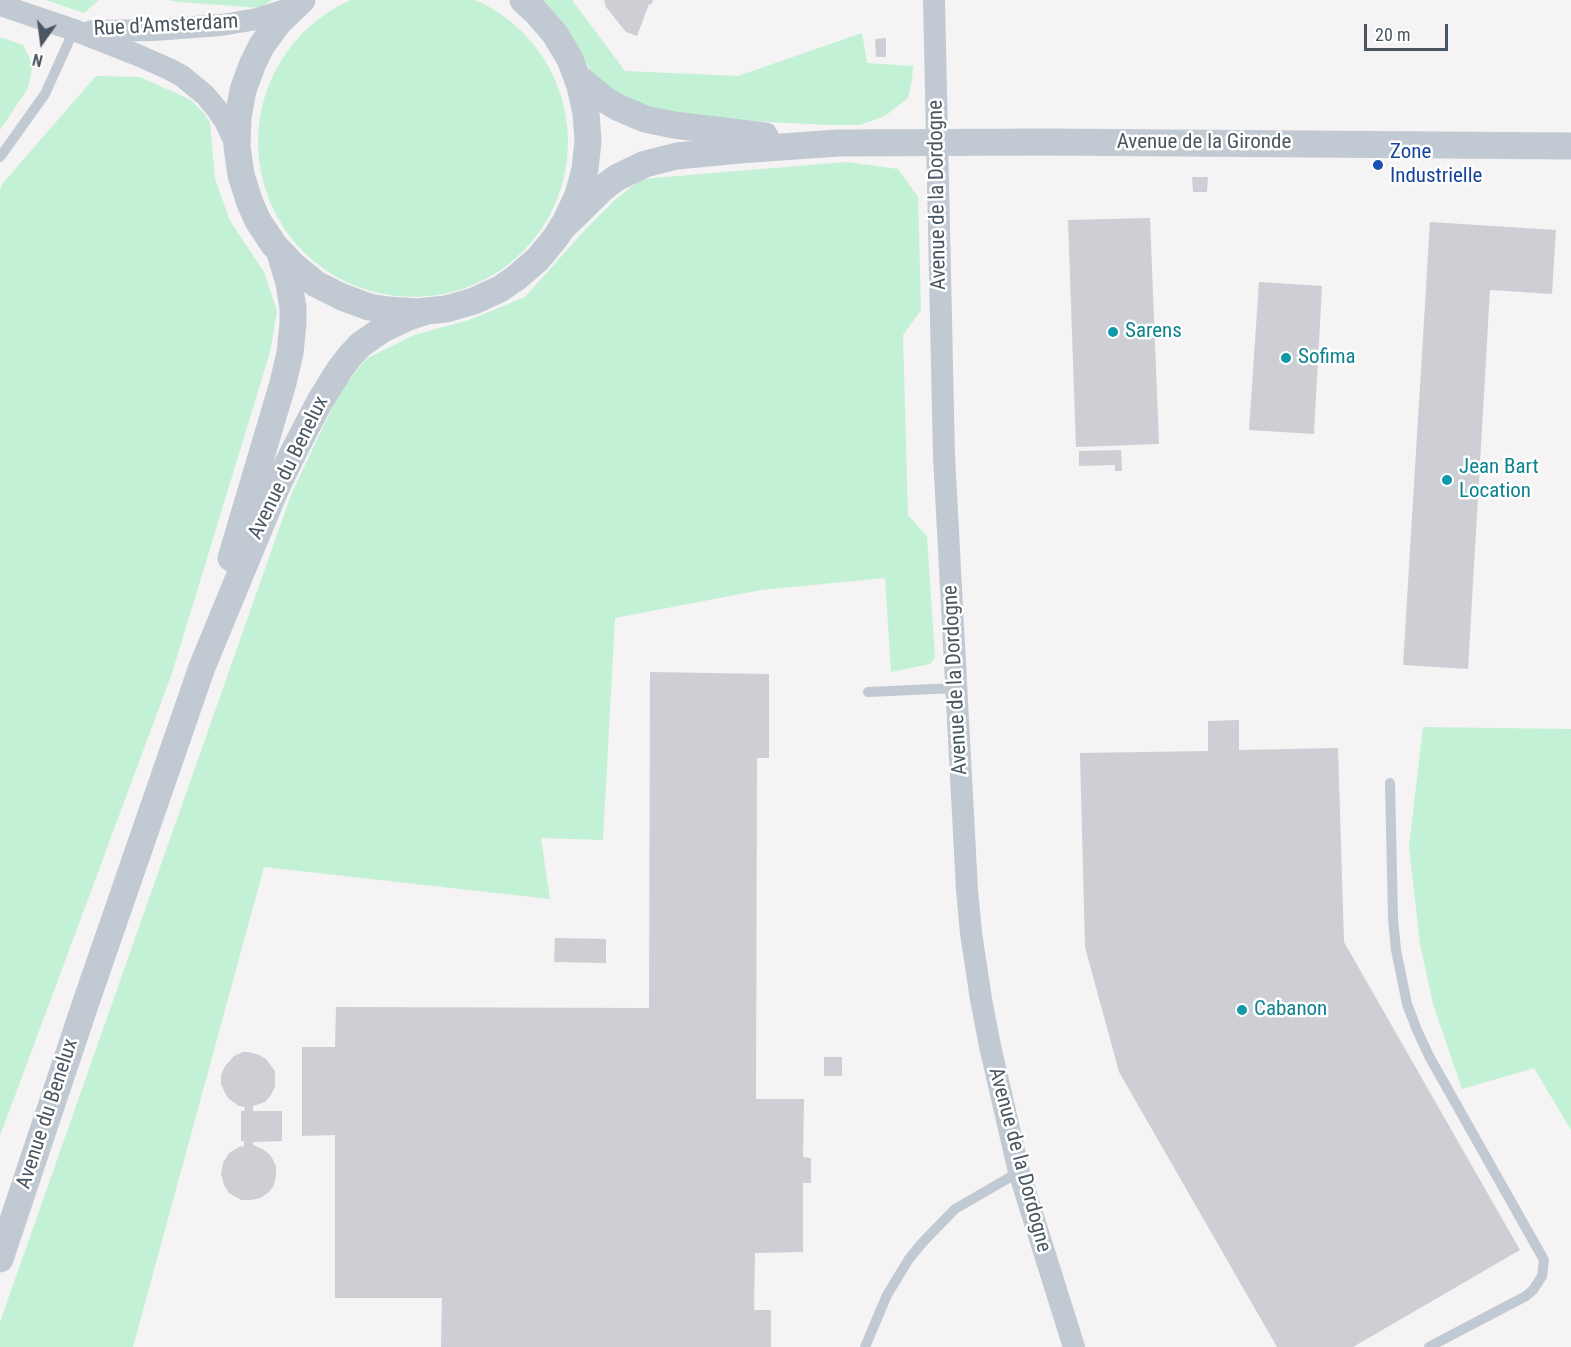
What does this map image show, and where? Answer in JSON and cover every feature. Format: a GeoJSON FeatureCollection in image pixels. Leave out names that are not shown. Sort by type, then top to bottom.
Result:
{"type":"FeatureCollection","features":[{"type":"Feature","properties":{"kind":"street"},"geometry":{"type":"LineString","coordinates":[[297,4],[279,22],[262,45],[249,71],[239,108],[237,147],[241,175],[250,203],[258,221],[280,252],[316,284],[351,301],[388,310],[427,311],[464,304],[500,289],[516,278],[538,259],[561,229],[578,195],[586,159],[587,122],[583,95],[570,59],[555,34],[523,0]]}},
{"type":"Feature","properties":{"kind":"street","name":"Avenue de la Dordogne"},"geometry":{"type":"LineString","coordinates":[[934,0],[946,520],[967,890],[974,954],[993,1062],[1019,1172],[1074,1347]]}},
{"type":"Feature","properties":{"kind":"street","name":"Rue d'Amsterdam"},"geometry":{"type":"LineString","coordinates":[[74,30],[133,31],[221,25],[257,19],[297,4]]}},
{"type":"Feature","properties":{"kind":"street","name":"Rue d'Amsterdam"},"geometry":{"type":"LineString","coordinates":[[0,5],[74,30],[169,69],[193,84],[205,95],[220,114],[237,147]]}},
{"type":"Feature","properties":{"kind":"street","name":"Avenue de la Gironde"},"geometry":{"type":"LineString","coordinates":[[577,77],[604,99],[645,119],[714,131],[838,143]]}},
{"type":"Feature","properties":{"kind":"street","name":"Avenue de la Gironde"},"geometry":{"type":"LineString","coordinates":[[561,229],[616,178],[645,164],[692,154],[838,143],[938,142],[1571,146]]}},
{"type":"Feature","properties":{"kind":"street","name":"Avenue du Benelux"},"geometry":{"type":"LineString","coordinates":[[202,667],[290,353],[293,308],[280,252]]}},
{"type":"Feature","properties":{"kind":"street","name":"Avenue du Benelux"},"geometry":{"type":"LineString","coordinates":[[0,1259],[202,667],[276,488],[331,383],[360,345],[388,326],[427,311]]}},
{"type":"Feature","properties":{"kind":"street","name":"Avenue du Benelux"},"geometry":{"type":"LineString","coordinates":[[0,1211],[86,1002]]}},
{"type":"Feature","properties":{"kind":"lane"},"geometry":{"type":"LineString","coordinates":[[0,157],[45,94],[74,30]]}},
{"type":"Feature","properties":{"kind":"lane"},"geometry":{"type":"LineString","coordinates":[[868,692],[956,688]]}},
{"type":"Feature","properties":{"kind":"lane"},"geometry":{"type":"LineString","coordinates":[[1390,783],[1393,919],[1397,959],[1407,1004],[1429,1056],[1544,1260],[1542,1276],[1526,1296],[1429,1347]]}},
{"type":"Feature","properties":{"kind":"lane"},"geometry":{"type":"LineString","coordinates":[[865,1347],[887,1295],[909,1259],[922,1243],[956,1209],[1019,1172]]}},
{"type":"Feature","properties":{"kind":"green space"},"geometry":{"type":"Polygon","coordinates":[[[413,-13],[443,-10],[472,-1],[499,13],[533,44],[549,69],[561,97],[568,142],[565,172],[556,201],[542,228],[511,262],[486,278],[458,290],[413,297],[383,294],[354,285],[327,271],[293,240],[277,215],[265,187],[258,142],[261,112],[270,83],[284,56],[315,22],[340,6],[368,-6],[413,-13]]]}},
{"type":"Feature","properties":{"kind":"green space"},"geometry":{"type":"Polygon","coordinates":[[[46,0],[99,0],[84,13],[46,0]]]}},
{"type":"Feature","properties":{"kind":"green space"},"geometry":{"type":"Polygon","coordinates":[[[168,0],[272,0],[260,8],[168,0]]]}},
{"type":"Feature","properties":{"kind":"green space"},"geometry":{"type":"Polygon","coordinates":[[[544,0],[572,0],[625,71],[738,76],[862,33],[867,63],[913,66],[908,98],[885,116],[860,125],[709,119],[647,112],[614,96],[592,73],[571,34],[544,0]]]}},
{"type":"Feature","properties":{"kind":"green space"},"geometry":{"type":"Polygon","coordinates":[[[0,37],[23,45],[33,65],[28,88],[0,130],[0,37]]]}},
{"type":"Feature","properties":{"kind":"green space"},"geometry":{"type":"Polygon","coordinates":[[[96,76],[140,77],[191,100],[204,113],[210,123],[215,179],[230,221],[264,272],[277,311],[270,352],[172,673],[0,1136],[0,189],[96,76]]]}},
{"type":"Feature","properties":{"kind":"green space"},"geometry":{"type":"Polygon","coordinates":[[[847,162],[898,169],[918,197],[921,310],[903,335],[908,515],[927,536],[935,658],[930,664],[891,672],[885,578],[761,590],[615,618],[603,840],[541,838],[550,899],[264,867],[133,1347],[0,1347],[0,1322],[291,495],[339,393],[366,359],[414,335],[469,320],[525,297],[585,230],[615,200],[641,179],[847,162]]]}},
{"type":"Feature","properties":{"kind":"green space"},"geometry":{"type":"Polygon","coordinates":[[[1423,727],[1571,729],[1571,1130],[1534,1068],[1462,1089],[1433,1004],[1420,944],[1409,847],[1423,727]]]}},
{"type":"Feature","properties":{"kind":"building"},"geometry":{"type":"Polygon","coordinates":[[[604,0],[653,0],[651,5],[649,4],[637,36],[626,32],[606,7],[604,0]]]}},
{"type":"Feature","properties":{"kind":"building"},"geometry":{"type":"Polygon","coordinates":[[[886,38],[886,57],[876,57],[875,39],[886,38]]]}},
{"type":"Feature","properties":{"kind":"building"},"geometry":{"type":"Polygon","coordinates":[[[1192,177],[1208,177],[1207,192],[1193,192],[1192,177]]]}},
{"type":"Feature","properties":{"kind":"building","name":"Sarens"},"geometry":{"type":"Polygon","coordinates":[[[1150,218],[1159,444],[1076,447],[1068,220],[1150,218]]]}},
{"type":"Feature","properties":{"kind":"building","name":"Jean Bart Location"},"geometry":{"type":"Polygon","coordinates":[[[1430,222],[1556,230],[1552,294],[1490,290],[1468,669],[1403,665],[1430,222]]]}},
{"type":"Feature","properties":{"kind":"building","name":"Sofima"},"geometry":{"type":"Polygon","coordinates":[[[1259,282],[1322,286],[1314,434],[1249,430],[1259,282]]]}},
{"type":"Feature","properties":{"kind":"building"},"geometry":{"type":"Polygon","coordinates":[[[1121,450],[1122,471],[1115,471],[1115,465],[1079,466],[1079,451],[1121,450]]]}},
{"type":"Feature","properties":{"kind":"building"},"geometry":{"type":"Polygon","coordinates":[[[650,672],[769,674],[769,758],[757,758],[756,1099],[804,1099],[803,1157],[811,1158],[811,1183],[803,1183],[803,1252],[755,1253],[754,1310],[771,1310],[771,1347],[441,1347],[442,1298],[335,1298],[335,1135],[302,1136],[302,1047],[335,1047],[336,1007],[649,1008],[650,672]]]}},
{"type":"Feature","properties":{"kind":"building","name":"Cabanon"},"geometry":{"type":"Polygon","coordinates":[[[1239,720],[1239,750],[1338,748],[1344,942],[1520,1250],[1353,1347],[1277,1347],[1119,1072],[1085,947],[1080,753],[1208,751],[1208,721],[1239,720]]]}},
{"type":"Feature","properties":{"kind":"building"},"geometry":{"type":"Polygon","coordinates":[[[555,938],[606,939],[606,963],[554,962],[555,938]]]}},
{"type":"Feature","properties":{"kind":"building"},"geometry":{"type":"Polygon","coordinates":[[[243,1052],[266,1059],[275,1071],[275,1086],[271,1095],[265,1102],[253,1106],[253,1111],[282,1111],[282,1141],[253,1142],[253,1145],[263,1149],[271,1156],[276,1166],[276,1176],[273,1187],[268,1193],[251,1200],[241,1200],[229,1193],[221,1174],[223,1163],[229,1153],[244,1146],[244,1141],[241,1141],[241,1111],[244,1111],[245,1107],[229,1099],[221,1084],[221,1075],[225,1066],[234,1056],[243,1052]]]}},
{"type":"Feature","properties":{"kind":"building"},"geometry":{"type":"Polygon","coordinates":[[[824,1057],[842,1057],[842,1076],[824,1076],[824,1057]]]}},
{"type":"Feature","properties":{"kind":"place","name":"Zone Industrielle"},"geometry":{"type":"Point","coordinates":[1378,165]}},
{"type":"Feature","properties":{"kind":"place","name":"Sarens"},"geometry":{"type":"Point","coordinates":[1113,332]}},
{"type":"Feature","properties":{"kind":"place","name":"Sofima"},"geometry":{"type":"Point","coordinates":[1286,358]}},
{"type":"Feature","properties":{"kind":"place","name":"Jean Bart Location"},"geometry":{"type":"Point","coordinates":[1447,480]}},
{"type":"Feature","properties":{"kind":"place","name":"Cabanon"},"geometry":{"type":"Point","coordinates":[1242,1010]}}]}
